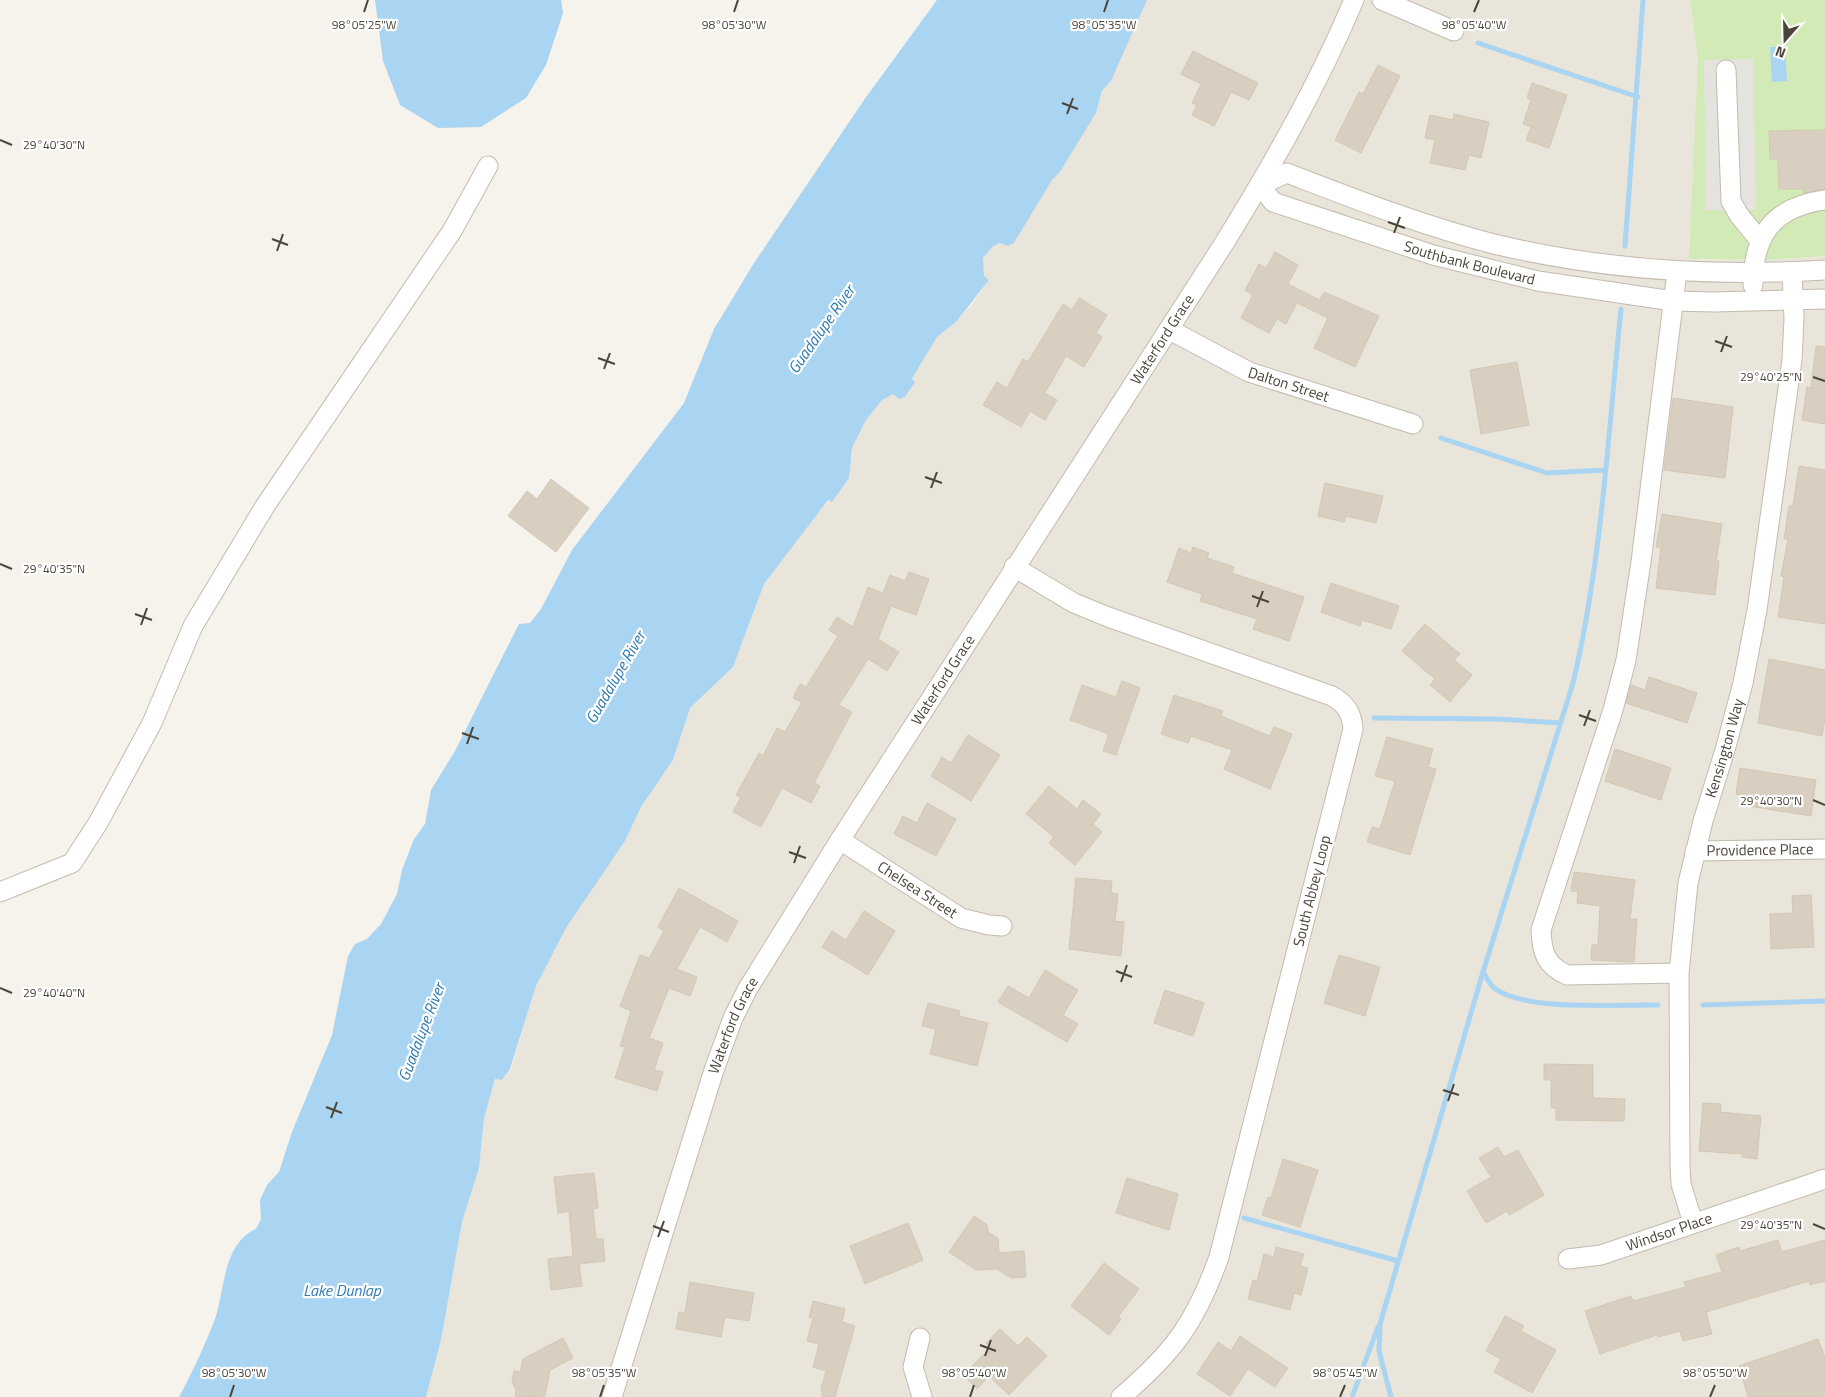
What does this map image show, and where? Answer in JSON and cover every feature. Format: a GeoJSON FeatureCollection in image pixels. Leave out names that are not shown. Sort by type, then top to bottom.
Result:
{"type":"FeatureCollection","features":[{"type":"Feature","properties":{"kind":"street","name":"Waterford Grace"},"geometry":{"type":"LineString","coordinates":[[612,1397],[714,1070],[747,990],[840,840],[1014,567],[1170,330],[1260,185],[1319,78],[1354,0]]}},
{"type":"Feature","properties":{"kind":"street"},"geometry":{"type":"LineString","coordinates":[[1382,0],[1454,31]]}},
{"type":"Feature","properties":{"kind":"street"},"geometry":{"type":"LineString","coordinates":[[1726,70],[1731,201],[1739,215],[1760,241]]}},
{"type":"Feature","properties":{"kind":"street"},"geometry":{"type":"LineString","coordinates":[[0,892],[72,863],[98,824],[152,723],[193,626],[264,506],[377,345],[452,231],[488,166]]}},
{"type":"Feature","properties":{"kind":"street","name":"Southbank Boulevard"},"geometry":{"type":"LineString","coordinates":[[1825,270],[1753,274],[1677,272],[1598,263],[1493,243],[1411,220],[1286,173],[1260,185],[1272,202],[1433,255],[1538,281],[1673,301],[1753,302],[1825,299]]}},
{"type":"Feature","properties":{"kind":"street"},"geometry":{"type":"LineString","coordinates":[[1753,302],[1753,274],[1760,241],[1765,230],[1778,217],[1804,203],[1825,200]]}},
{"type":"Feature","properties":{"kind":"street"},"geometry":{"type":"LineString","coordinates":[[1677,272],[1641,562],[1626,660],[1613,710],[1541,930],[1545,960],[1556,970],[1566,975],[1680,973]]}},
{"type":"Feature","properties":{"kind":"street","name":"Kensington Way"},"geometry":{"type":"LineString","coordinates":[[1693,1223],[1681,1184],[1680,973],[1688,883],[1695,851],[1735,716],[1752,638],[1792,360],[1792,272]]}},
{"type":"Feature","properties":{"kind":"street","name":"Dalton Street"},"geometry":{"type":"LineString","coordinates":[[1170,330],[1250,372],[1413,424]]}},
{"type":"Feature","properties":{"kind":"street","name":"South Abbey Loop"},"geometry":{"type":"LineString","coordinates":[[1014,567],[1074,603],[1108,617],[1332,696],[1348,710],[1353,722],[1351,739],[1219,1257],[1208,1290],[1193,1318],[1172,1349],[1147,1376],[1121,1397]]}},
{"type":"Feature","properties":{"kind":"street","name":"Chelsea Street"},"geometry":{"type":"LineString","coordinates":[[840,840],[961,918],[981,924],[1002,926]]}},
{"type":"Feature","properties":{"kind":"street","name":"Providence Place"},"geometry":{"type":"LineString","coordinates":[[1695,851],[1825,849]]}},
{"type":"Feature","properties":{"kind":"street","name":"Windsor Place"},"geometry":{"type":"LineString","coordinates":[[1568,1259],[1601,1255],[1825,1179]]}},
{"type":"Feature","properties":{"kind":"street"},"geometry":{"type":"LineString","coordinates":[[920,1338],[913,1367],[922,1397]]}},
{"type":"Feature","properties":{"kind":"shaded area"},"geometry":{"type":"Polygon","coordinates":[[[1147,0],[1690,0],[1698,58],[1698,260],[1766,260],[1825,256],[1825,1397],[426,1397],[441,1340],[462,1222],[479,1168],[484,1118],[495,1079],[502,1080],[511,1069],[536,986],[566,928],[625,841],[641,807],[673,760],[690,708],[733,667],[764,584],[805,528],[829,500],[851,459],[852,448],[866,420],[882,400],[912,380],[937,337],[956,322],[989,280],[984,276],[983,258],[992,247],[1000,243],[1008,246],[1014,243],[1096,113],[1102,91],[1111,81],[1147,0]]]}},
{"type":"Feature","properties":{"kind":"shaded area"},"geometry":{"type":"Polygon","coordinates":[[[1753,59],[1756,210],[1706,210],[1704,60],[1753,59]]]}},
{"type":"Feature","properties":{"kind":"green space"},"geometry":{"type":"Polygon","coordinates":[[[1690,0],[1825,0],[1825,256],[1766,260],[1689,259],[1698,58],[1690,0]]]}},
{"type":"Feature","properties":{"kind":"water"},"geometry":{"type":"Polygon","coordinates":[[[375,0],[561,0],[563,13],[546,65],[526,98],[481,127],[438,128],[400,105],[383,61],[375,0]]]}},
{"type":"Feature","properties":{"kind":"water","name":"Lake Dunlap"},"geometry":{"type":"Polygon","coordinates":[[[937,0],[1147,0],[1111,81],[1102,91],[1096,113],[1014,243],[1008,246],[1000,243],[992,247],[983,258],[984,276],[989,280],[956,322],[937,337],[912,379],[915,382],[905,397],[899,399],[893,394],[882,400],[866,420],[852,448],[849,478],[832,502],[828,500],[764,584],[733,667],[690,708],[673,760],[641,807],[625,841],[566,928],[536,986],[510,1069],[502,1080],[495,1079],[484,1118],[479,1168],[462,1222],[441,1340],[426,1397],[179,1397],[199,1357],[216,1316],[227,1266],[238,1244],[245,1236],[256,1229],[261,1219],[260,1200],[267,1185],[279,1172],[292,1132],[332,1035],[348,956],[355,944],[367,939],[381,924],[397,894],[402,870],[414,839],[425,824],[431,790],[455,751],[519,624],[530,623],[541,609],[572,550],[684,403],[714,329],[754,263],[864,100],[937,0]]]}},
{"type":"Feature","properties":{"kind":"water"},"geometry":{"type":"Polygon","coordinates":[[[1770,47],[1785,47],[1787,81],[1772,82],[1770,47]]]}},
{"type":"Feature","properties":{"kind":"building"},"geometry":{"type":"Polygon","coordinates":[[[1193,51],[1258,83],[1249,100],[1231,92],[1214,126],[1192,115],[1197,105],[1192,103],[1201,84],[1181,74],[1193,51]]]}},
{"type":"Feature","properties":{"kind":"building"},"geometry":{"type":"Polygon","coordinates":[[[1378,65],[1400,76],[1361,153],[1335,140],[1359,92],[1363,94],[1378,65]]]}},
{"type":"Feature","properties":{"kind":"building"},"geometry":{"type":"Polygon","coordinates":[[[1532,83],[1567,95],[1549,148],[1526,140],[1531,127],[1523,124],[1531,100],[1527,98],[1532,83]]]}},
{"type":"Feature","properties":{"kind":"building"},"geometry":{"type":"Polygon","coordinates":[[[1454,114],[1489,122],[1481,158],[1469,155],[1465,170],[1430,163],[1435,140],[1425,138],[1430,115],[1453,120],[1454,114]]]}},
{"type":"Feature","properties":{"kind":"building"},"geometry":{"type":"Polygon","coordinates":[[[1825,130],[1825,189],[1804,193],[1804,189],[1779,189],[1778,159],[1770,159],[1769,131],[1825,130]]]}},
{"type":"Feature","properties":{"kind":"building"},"geometry":{"type":"Polygon","coordinates":[[[1275,252],[1298,265],[1288,284],[1320,300],[1324,292],[1379,316],[1355,367],[1314,348],[1328,318],[1297,303],[1286,324],[1277,319],[1269,333],[1241,318],[1253,295],[1245,290],[1259,264],[1266,268],[1275,252]]]}},
{"type":"Feature","properties":{"kind":"building"},"geometry":{"type":"Polygon","coordinates":[[[1079,298],[1107,315],[1096,333],[1102,337],[1084,367],[1066,356],[1045,393],[1057,400],[1045,420],[1030,411],[1021,427],[983,405],[997,382],[1007,388],[1023,359],[1028,362],[1063,304],[1072,310],[1079,298]]]}},
{"type":"Feature","properties":{"kind":"building"},"geometry":{"type":"Polygon","coordinates":[[[1816,346],[1825,347],[1825,424],[1802,420],[1807,387],[1811,388],[1816,346]]]}},
{"type":"Feature","properties":{"kind":"building"},"geometry":{"type":"Polygon","coordinates":[[[1517,362],[1529,425],[1481,434],[1470,370],[1517,362]]]}},
{"type":"Feature","properties":{"kind":"building"},"geometry":{"type":"Polygon","coordinates":[[[1673,398],[1733,407],[1725,478],[1664,470],[1673,398]]]}},
{"type":"Feature","properties":{"kind":"building"},"geometry":{"type":"Polygon","coordinates":[[[1799,466],[1825,470],[1825,624],[1778,617],[1784,577],[1781,576],[1788,539],[1784,539],[1789,506],[1793,506],[1799,466]]]}},
{"type":"Feature","properties":{"kind":"building"},"geometry":{"type":"Polygon","coordinates":[[[551,479],[589,508],[556,552],[508,516],[527,491],[537,499],[551,479]]]}},
{"type":"Feature","properties":{"kind":"building"},"geometry":{"type":"Polygon","coordinates":[[[1325,483],[1383,496],[1376,523],[1346,516],[1344,522],[1318,516],[1325,483]]]}},
{"type":"Feature","properties":{"kind":"building"},"geometry":{"type":"Polygon","coordinates":[[[1662,514],[1722,524],[1716,561],[1719,561],[1715,595],[1656,588],[1661,547],[1656,547],[1662,514]]]}},
{"type":"Feature","properties":{"kind":"building"},"geometry":{"type":"Polygon","coordinates":[[[1193,547],[1209,553],[1207,558],[1234,567],[1232,573],[1304,597],[1289,641],[1253,629],[1257,619],[1200,601],[1202,594],[1167,582],[1179,548],[1191,553],[1193,547]]]}},
{"type":"Feature","properties":{"kind":"building"},"geometry":{"type":"Polygon","coordinates":[[[909,572],[929,579],[916,615],[891,606],[878,639],[899,652],[887,671],[868,659],[839,705],[852,712],[814,783],[820,786],[811,803],[782,788],[761,827],[733,812],[741,797],[736,795],[759,753],[763,756],[777,728],[785,732],[802,702],[793,698],[800,684],[806,687],[838,636],[829,630],[837,617],[853,627],[868,587],[883,593],[890,575],[905,581],[909,572]]]}},
{"type":"Feature","properties":{"kind":"building"},"geometry":{"type":"Polygon","coordinates":[[[1331,583],[1399,606],[1391,629],[1362,620],[1360,626],[1321,612],[1331,583]]]}},
{"type":"Feature","properties":{"kind":"building"},"geometry":{"type":"Polygon","coordinates":[[[1425,624],[1460,654],[1454,660],[1472,675],[1450,702],[1430,685],[1435,679],[1402,651],[1425,624]]]}},
{"type":"Feature","properties":{"kind":"building"},"geometry":{"type":"Polygon","coordinates":[[[1769,659],[1825,670],[1825,720],[1822,736],[1758,723],[1769,659]]]}},
{"type":"Feature","properties":{"kind":"building"},"geometry":{"type":"Polygon","coordinates":[[[1649,677],[1697,693],[1687,723],[1626,703],[1631,685],[1645,690],[1649,677]]]}},
{"type":"Feature","properties":{"kind":"building"},"geometry":{"type":"Polygon","coordinates":[[[1122,681],[1140,688],[1116,755],[1103,751],[1109,734],[1070,720],[1082,685],[1116,697],[1122,681]]]}},
{"type":"Feature","properties":{"kind":"building"},"geometry":{"type":"Polygon","coordinates":[[[1174,695],[1223,711],[1221,716],[1270,736],[1274,727],[1292,734],[1270,789],[1224,769],[1232,750],[1191,736],[1188,743],[1161,734],[1174,695]]]}},
{"type":"Feature","properties":{"kind":"building"},"geometry":{"type":"Polygon","coordinates":[[[968,735],[1000,755],[971,801],[931,776],[942,757],[951,763],[968,735]]]}},
{"type":"Feature","properties":{"kind":"building"},"geometry":{"type":"Polygon","coordinates":[[[1387,737],[1433,749],[1428,767],[1436,769],[1410,855],[1367,842],[1372,827],[1380,829],[1395,781],[1375,776],[1387,737]]]}},
{"type":"Feature","properties":{"kind":"building"},"geometry":{"type":"Polygon","coordinates":[[[1615,749],[1671,768],[1661,800],[1605,781],[1615,749]]]}},
{"type":"Feature","properties":{"kind":"building"},"geometry":{"type":"Polygon","coordinates":[[[1740,768],[1816,780],[1811,816],[1748,806],[1750,796],[1736,794],[1740,768]]]}},
{"type":"Feature","properties":{"kind":"building"},"geometry":{"type":"Polygon","coordinates":[[[1049,786],[1077,809],[1083,800],[1101,814],[1093,824],[1102,832],[1075,865],[1049,843],[1054,837],[1026,814],[1049,786]]]}},
{"type":"Feature","properties":{"kind":"building"},"geometry":{"type":"Polygon","coordinates":[[[927,803],[956,819],[936,856],[894,834],[903,816],[917,823],[927,803]]]}},
{"type":"Feature","properties":{"kind":"building"},"geometry":{"type":"Polygon","coordinates":[[[1574,872],[1635,880],[1630,919],[1637,919],[1634,962],[1591,960],[1592,945],[1598,945],[1600,906],[1577,903],[1578,892],[1571,891],[1574,872]]]}},
{"type":"Feature","properties":{"kind":"building"},"geometry":{"type":"Polygon","coordinates":[[[1076,878],[1112,881],[1111,893],[1118,894],[1115,921],[1124,922],[1121,956],[1069,949],[1076,878]]]}},
{"type":"Feature","properties":{"kind":"building"},"geometry":{"type":"Polygon","coordinates":[[[679,888],[738,921],[727,942],[700,927],[677,969],[697,977],[690,996],[669,988],[649,1038],[663,1043],[654,1070],[663,1072],[657,1091],[615,1078],[625,1047],[620,1046],[631,1011],[620,1006],[640,955],[649,958],[664,931],[658,927],[679,888]]]}},
{"type":"Feature","properties":{"kind":"building"},"geometry":{"type":"Polygon","coordinates":[[[1811,895],[1814,947],[1771,949],[1770,914],[1793,913],[1792,896],[1811,895]]]}},
{"type":"Feature","properties":{"kind":"building"},"geometry":{"type":"Polygon","coordinates":[[[864,911],[895,931],[868,975],[822,947],[832,931],[846,940],[864,911]]]}},
{"type":"Feature","properties":{"kind":"building"},"geometry":{"type":"Polygon","coordinates":[[[1339,955],[1380,967],[1365,1016],[1324,1003],[1339,955]]]}},
{"type":"Feature","properties":{"kind":"building"},"geometry":{"type":"Polygon","coordinates":[[[1045,970],[1078,990],[1063,1015],[1078,1024],[1067,1042],[998,1002],[1008,986],[1029,998],[1045,970]]]}},
{"type":"Feature","properties":{"kind":"building"},"geometry":{"type":"Polygon","coordinates":[[[1165,990],[1204,1003],[1193,1036],[1154,1023],[1165,990]]]}},
{"type":"Feature","properties":{"kind":"building"},"geometry":{"type":"Polygon","coordinates":[[[928,1003],[960,1011],[959,1016],[988,1023],[977,1066],[930,1054],[936,1029],[922,1026],[928,1003]]]}},
{"type":"Feature","properties":{"kind":"building"},"geometry":{"type":"Polygon","coordinates":[[[1544,1064],[1593,1065],[1593,1098],[1625,1099],[1624,1121],[1556,1120],[1556,1108],[1551,1108],[1551,1080],[1544,1080],[1544,1064]]]}},
{"type":"Feature","properties":{"kind":"building"},"geometry":{"type":"Polygon","coordinates":[[[1703,1103],[1721,1104],[1720,1112],[1761,1116],[1757,1159],[1742,1157],[1742,1154],[1699,1151],[1703,1103]]]}},
{"type":"Feature","properties":{"kind":"building"},"geometry":{"type":"Polygon","coordinates":[[[1498,1147],[1504,1157],[1518,1150],[1544,1195],[1509,1215],[1507,1211],[1486,1223],[1467,1191],[1491,1177],[1479,1158],[1498,1147]]]}},
{"type":"Feature","properties":{"kind":"building"},"geometry":{"type":"Polygon","coordinates":[[[1283,1159],[1318,1170],[1300,1227],[1262,1215],[1268,1197],[1271,1198],[1283,1159]]]}},
{"type":"Feature","properties":{"kind":"building"},"geometry":{"type":"Polygon","coordinates":[[[594,1173],[598,1208],[593,1209],[596,1239],[603,1239],[605,1261],[579,1264],[582,1286],[551,1290],[548,1259],[573,1256],[569,1211],[558,1213],[554,1177],[594,1173]]]}},
{"type":"Feature","properties":{"kind":"building"},"geometry":{"type":"Polygon","coordinates":[[[1127,1178],[1178,1194],[1169,1230],[1116,1213],[1127,1178]]]}},
{"type":"Feature","properties":{"kind":"building"},"geometry":{"type":"Polygon","coordinates":[[[974,1216],[987,1225],[988,1232],[998,1238],[999,1253],[1024,1251],[1026,1277],[1011,1278],[997,1269],[976,1270],[949,1252],[974,1216]]]}},
{"type":"Feature","properties":{"kind":"building"},"geometry":{"type":"Polygon","coordinates":[[[908,1223],[923,1260],[865,1284],[850,1246],[908,1223]]]}},
{"type":"Feature","properties":{"kind":"building"},"geometry":{"type":"Polygon","coordinates":[[[1778,1240],[1782,1252],[1825,1240],[1825,1281],[1810,1285],[1809,1281],[1706,1312],[1712,1334],[1683,1341],[1680,1331],[1658,1337],[1657,1335],[1600,1354],[1585,1311],[1631,1296],[1633,1301],[1686,1287],[1684,1282],[1722,1272],[1716,1255],[1739,1247],[1740,1251],[1778,1240]]]}},
{"type":"Feature","properties":{"kind":"building"},"geometry":{"type":"Polygon","coordinates":[[[1276,1247],[1304,1254],[1300,1266],[1308,1268],[1301,1295],[1294,1293],[1290,1310],[1248,1299],[1253,1280],[1257,1281],[1264,1254],[1274,1257],[1276,1247]]]}},
{"type":"Feature","properties":{"kind":"building"},"geometry":{"type":"Polygon","coordinates":[[[1104,1263],[1139,1289],[1118,1317],[1121,1319],[1109,1335],[1071,1306],[1104,1263]]]}},
{"type":"Feature","properties":{"kind":"building"},"geometry":{"type":"Polygon","coordinates":[[[690,1282],[754,1293],[749,1321],[725,1317],[721,1337],[676,1329],[679,1312],[685,1313],[690,1282]]]}},
{"type":"Feature","properties":{"kind":"building"},"geometry":{"type":"Polygon","coordinates":[[[813,1301],[845,1309],[842,1322],[855,1326],[835,1397],[823,1397],[821,1389],[826,1371],[813,1367],[819,1344],[807,1341],[813,1318],[809,1317],[813,1301]]]}},
{"type":"Feature","properties":{"kind":"building"},"geometry":{"type":"Polygon","coordinates":[[[1505,1316],[1524,1326],[1521,1331],[1556,1350],[1532,1393],[1494,1372],[1501,1359],[1486,1351],[1505,1316]]]}},
{"type":"Feature","properties":{"kind":"building"},"geometry":{"type":"Polygon","coordinates":[[[1000,1329],[1018,1346],[1027,1337],[1047,1356],[1009,1395],[989,1376],[977,1389],[963,1375],[991,1347],[986,1343],[1000,1329]]]}},
{"type":"Feature","properties":{"kind":"building"},"geometry":{"type":"Polygon","coordinates":[[[1240,1336],[1288,1368],[1275,1387],[1248,1369],[1230,1396],[1197,1374],[1218,1342],[1231,1351],[1240,1336]]]}},
{"type":"Feature","properties":{"kind":"building"},"geometry":{"type":"Polygon","coordinates":[[[563,1338],[573,1358],[550,1370],[545,1396],[515,1397],[516,1390],[512,1382],[514,1371],[520,1372],[523,1359],[563,1338]]]}},
{"type":"Feature","properties":{"kind":"building"},"geometry":{"type":"Polygon","coordinates":[[[1818,1339],[1825,1357],[1825,1395],[1819,1397],[1748,1397],[1739,1366],[1818,1339]]]}},
{"type":"Feature","properties":{"kind":"waterway"},"geometry":{"type":"LineString","coordinates":[[1625,246],[1643,0]]}},
{"type":"Feature","properties":{"kind":"waterway"},"geometry":{"type":"LineString","coordinates":[[1478,43],[1638,97]]}},
{"type":"Feature","properties":{"kind":"waterway"},"geometry":{"type":"LineString","coordinates":[[1391,1397],[1379,1351],[1380,1324],[1483,972],[1573,683],[1583,637],[1598,544],[1621,309]]}},
{"type":"Feature","properties":{"kind":"waterway"},"geometry":{"type":"LineString","coordinates":[[1441,438],[1547,473],[1605,470]]}},
{"type":"Feature","properties":{"kind":"waterway"},"geometry":{"type":"LineString","coordinates":[[1374,718],[1496,719],[1561,723]]}},
{"type":"Feature","properties":{"kind":"waterway"},"geometry":{"type":"LineString","coordinates":[[1483,972],[1494,988],[1509,996],[1527,1001],[1596,1006],[1658,1005]]}},
{"type":"Feature","properties":{"kind":"waterway"},"geometry":{"type":"LineString","coordinates":[[1703,1005],[1825,1001]]}},
{"type":"Feature","properties":{"kind":"waterway"},"geometry":{"type":"LineString","coordinates":[[1244,1218],[1398,1261]]}},
{"type":"Feature","properties":{"kind":"waterway"},"geometry":{"type":"LineString","coordinates":[[1352,1397],[1378,1327]]}},
{"type":"Feature","properties":{"kind":"water label","name":"Guadalupe River"},"geometry":{"type":"Point","coordinates":[821,329]}},
{"type":"Feature","properties":{"kind":"water label","name":"Guadalupe River"},"geometry":{"type":"Point","coordinates":[615,677]}},
{"type":"Feature","properties":{"kind":"water label","name":"Guadalupe River"},"geometry":{"type":"Point","coordinates":[421,1032]}}]}
